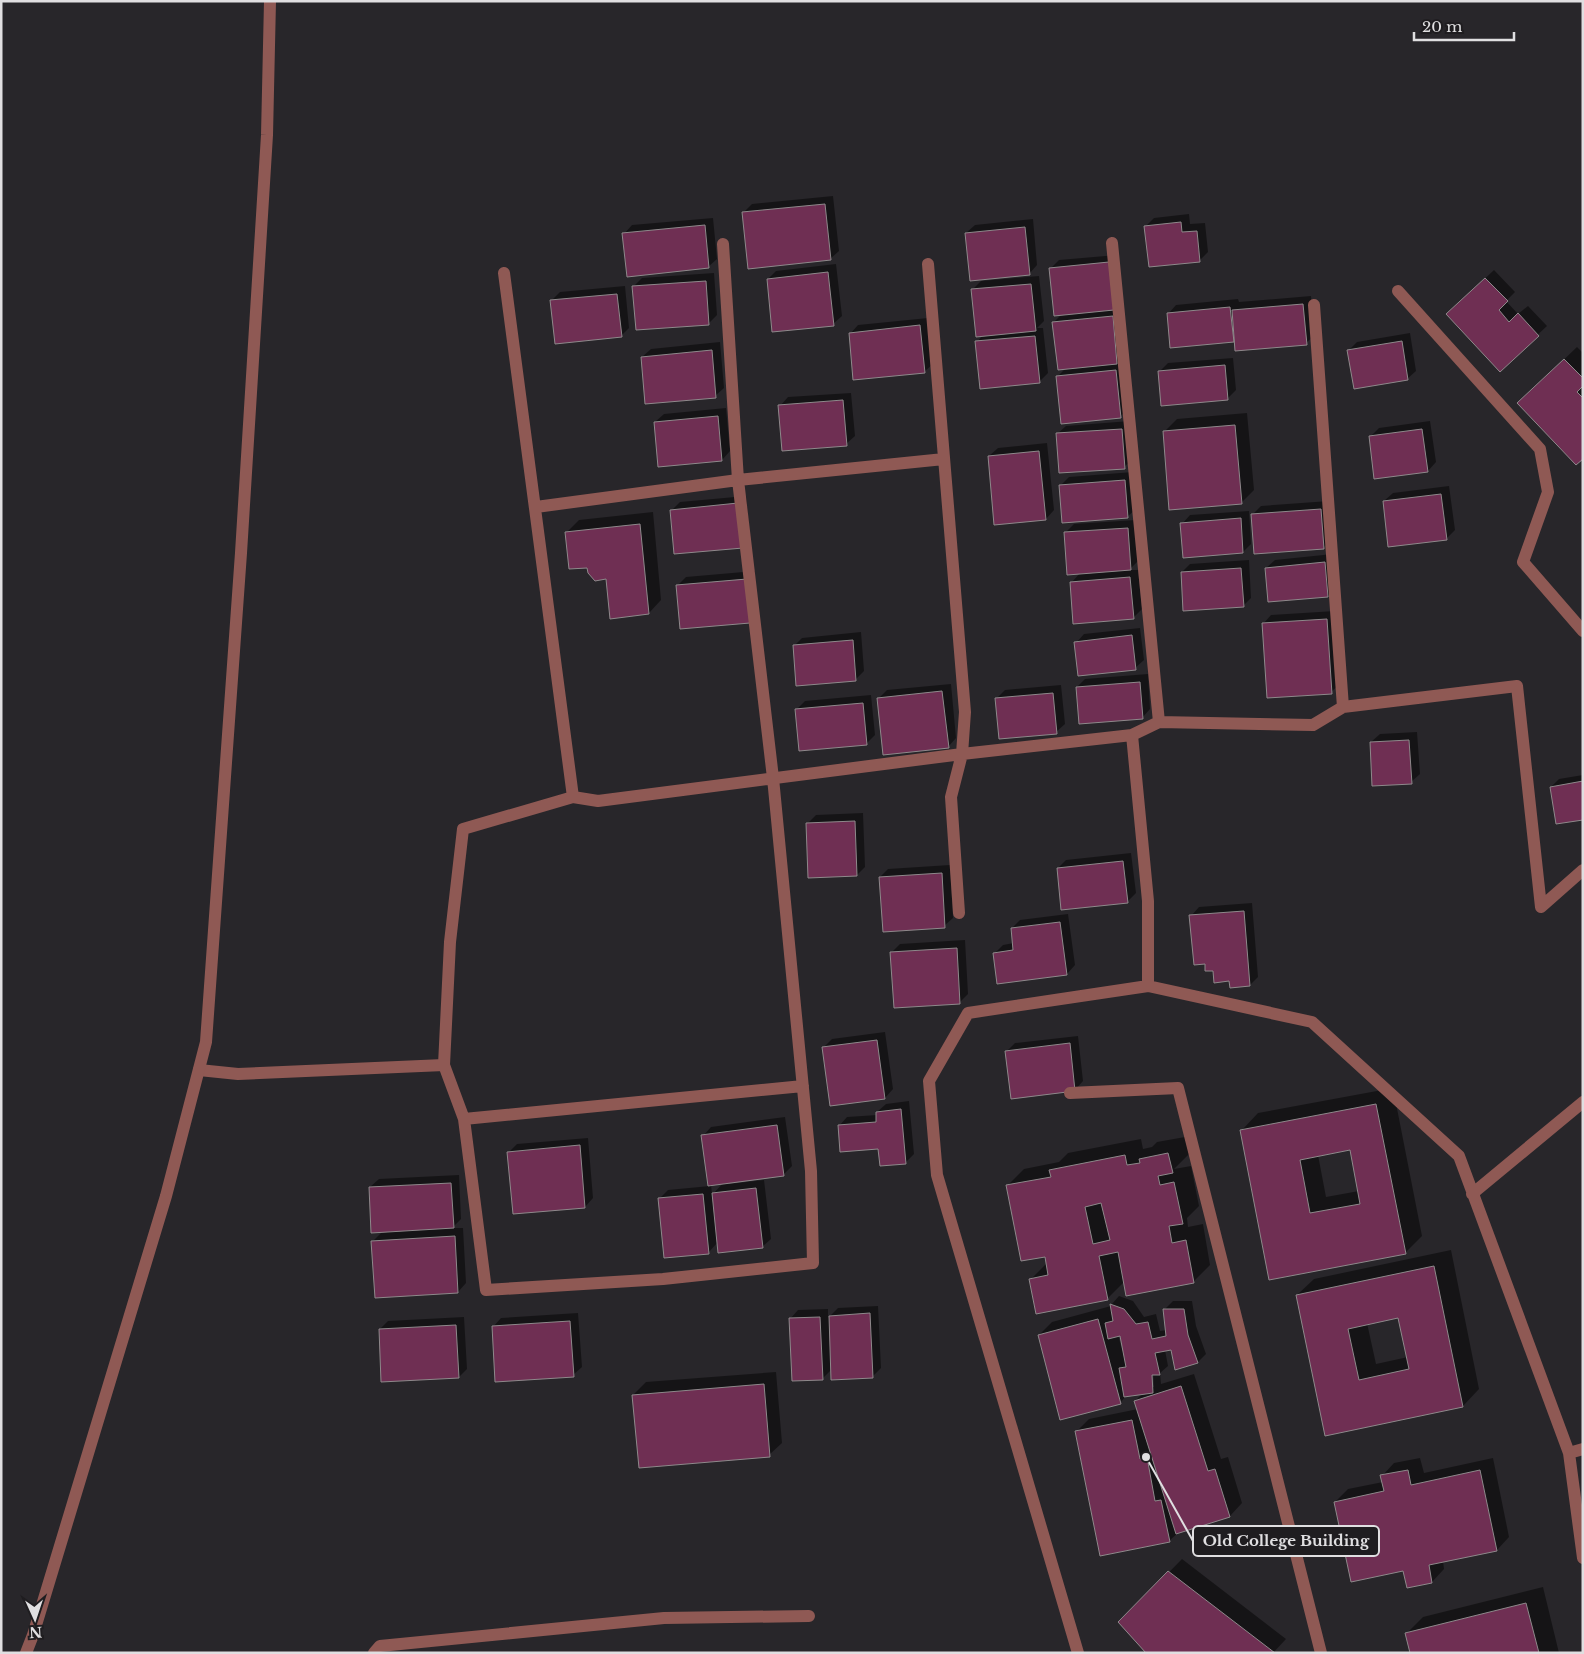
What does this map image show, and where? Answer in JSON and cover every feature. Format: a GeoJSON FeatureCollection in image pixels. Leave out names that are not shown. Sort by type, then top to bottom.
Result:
{"type":"FeatureCollection","features":[{"type":"Feature","properties":{"kind":"street"},"geometry":{"type":"LineString","coordinates":[[26,1653],[99,1421],[166,1196],[206,1042],[242,553],[267,135],[270,1]]}},
{"type":"Feature","properties":{"kind":"street"},"geometry":{"type":"LineString","coordinates":[[723,244],[738,480],[774,778],[811,1171],[813,1263],[663,1280],[486,1290],[464,1119],[444,1065],[450,942],[463,829],[573,797],[598,801],[774,778],[962,754],[1132,734],[1159,722],[1313,725],[1343,707],[1517,686],[1541,907],[1583,870]]}},
{"type":"Feature","properties":{"kind":"street"},"geometry":{"type":"LineString","coordinates":[[1112,244],[1159,722]]}},
{"type":"Feature","properties":{"kind":"street"},"geometry":{"type":"LineString","coordinates":[[928,264],[966,712],[962,754],[951,797],[959,913]]}},
{"type":"Feature","properties":{"kind":"street"},"geometry":{"type":"LineString","coordinates":[[504,273],[573,797]]}},
{"type":"Feature","properties":{"kind":"street"},"geometry":{"type":"LineString","coordinates":[[1398,291],[1540,449],[1548,492],[1523,562],[1583,631]]}},
{"type":"Feature","properties":{"kind":"street"},"geometry":{"type":"LineString","coordinates":[[1314,305],[1343,707]]}},
{"type":"Feature","properties":{"kind":"street"},"geometry":{"type":"LineString","coordinates":[[536,507],[738,480],[944,459]]}},
{"type":"Feature","properties":{"kind":"street"},"geometry":{"type":"LineString","coordinates":[[1132,734],[1148,901],[1148,986]]}},
{"type":"Feature","properties":{"kind":"street"},"geometry":{"type":"LineString","coordinates":[[1078,1653],[937,1175],[929,1081],[968,1013],[1148,986],[1312,1022],[1459,1156],[1569,1453],[1583,1558]]}},
{"type":"Feature","properties":{"kind":"street"},"geometry":{"type":"LineString","coordinates":[[199,1070],[238,1074],[444,1065]]}},
{"type":"Feature","properties":{"kind":"street"},"geometry":{"type":"LineString","coordinates":[[464,1119],[803,1086]]}},
{"type":"Feature","properties":{"kind":"street"},"geometry":{"type":"LineString","coordinates":[[1070,1093],[1178,1088],[1321,1653]]}},
{"type":"Feature","properties":{"kind":"street"},"geometry":{"type":"LineString","coordinates":[[1472,1194],[1583,1102]]}},
{"type":"Feature","properties":{"kind":"street"},"geometry":{"type":"LineString","coordinates":[[1569,1453],[1583,1449]]}},
{"type":"Feature","properties":{"kind":"street"},"geometry":{"type":"LineString","coordinates":[[374,1653],[380,1646],[664,1618],[809,1616]]}},
{"type":"Feature","properties":{"kind":"building"},"geometry":{"type":"Polygon","coordinates":[[[825,204],[831,260],[748,269],[742,212],[825,204]]]}},
{"type":"Feature","properties":{"kind":"building"},"geometry":{"type":"Polygon","coordinates":[[[1181,222],[1182,232],[1197,231],[1200,262],[1149,267],[1144,226],[1181,222]]]}},
{"type":"Feature","properties":{"kind":"building"},"geometry":{"type":"Polygon","coordinates":[[[705,225],[709,268],[627,277],[622,233],[705,225]]]}},
{"type":"Feature","properties":{"kind":"building"},"geometry":{"type":"Polygon","coordinates":[[[1025,227],[1030,275],[970,281],[965,233],[1025,227]]]}},
{"type":"Feature","properties":{"kind":"building"},"geometry":{"type":"Polygon","coordinates":[[[1109,262],[1114,310],[1054,316],[1049,268],[1109,262]]]}},
{"type":"Feature","properties":{"kind":"building"},"geometry":{"type":"Polygon","coordinates":[[[828,272],[834,326],[772,332],[767,279],[828,272]]]}},
{"type":"Feature","properties":{"kind":"building"},"geometry":{"type":"Polygon","coordinates":[[[1485,278],[1508,301],[1499,310],[1509,322],[1518,313],[1539,336],[1500,372],[1446,314],[1485,278]]]}},
{"type":"Feature","properties":{"kind":"building"},"geometry":{"type":"Polygon","coordinates":[[[706,281],[709,325],[636,330],[632,286],[706,281]]]}},
{"type":"Feature","properties":{"kind":"building"},"geometry":{"type":"Polygon","coordinates":[[[1031,284],[1036,331],[976,337],[971,289],[1031,284]]]}},
{"type":"Feature","properties":{"kind":"building"},"geometry":{"type":"Polygon","coordinates":[[[617,294],[622,337],[555,344],[550,300],[617,294]]]}},
{"type":"Feature","properties":{"kind":"building"},"geometry":{"type":"Polygon","coordinates":[[[1303,304],[1307,345],[1235,351],[1232,310],[1303,304]]]}},
{"type":"Feature","properties":{"kind":"building"},"geometry":{"type":"Polygon","coordinates":[[[1230,307],[1234,342],[1170,348],[1167,313],[1230,307]]]}},
{"type":"Feature","properties":{"kind":"building"},"geometry":{"type":"Polygon","coordinates":[[[1113,316],[1117,364],[1058,370],[1052,322],[1113,316]]]}},
{"type":"Feature","properties":{"kind":"building"},"geometry":{"type":"Polygon","coordinates":[[[920,325],[925,373],[853,380],[849,333],[920,325]]]}},
{"type":"Feature","properties":{"kind":"building"},"geometry":{"type":"Polygon","coordinates":[[[1035,336],[1040,383],[980,389],[975,341],[1035,336]]]}},
{"type":"Feature","properties":{"kind":"building"},"geometry":{"type":"Polygon","coordinates":[[[1402,341],[1408,380],[1354,389],[1347,350],[1402,341]]]}},
{"type":"Feature","properties":{"kind":"building"},"geometry":{"type":"Polygon","coordinates":[[[712,350],[716,398],[645,404],[641,357],[712,350]]]}},
{"type":"Feature","properties":{"kind":"building"},"geometry":{"type":"Polygon","coordinates":[[[1564,359],[1583,378],[1583,386],[1577,392],[1583,398],[1583,459],[1576,465],[1517,403],[1564,359]]]}},
{"type":"Feature","properties":{"kind":"building"},"geometry":{"type":"Polygon","coordinates":[[[1225,365],[1228,400],[1161,406],[1158,371],[1225,365]]]}},
{"type":"Feature","properties":{"kind":"building"},"geometry":{"type":"Polygon","coordinates":[[[1116,370],[1121,418],[1061,424],[1056,376],[1116,370]]]}},
{"type":"Feature","properties":{"kind":"building"},"geometry":{"type":"Polygon","coordinates":[[[843,400],[847,446],[782,451],[778,405],[843,400]]]}},
{"type":"Feature","properties":{"kind":"building"},"geometry":{"type":"Polygon","coordinates":[[[718,416],[722,461],[658,467],[654,422],[718,416]]]}},
{"type":"Feature","properties":{"kind":"building"},"geometry":{"type":"Polygon","coordinates":[[[1235,425],[1242,504],[1169,510],[1163,431],[1235,425]]]}},
{"type":"Feature","properties":{"kind":"building"},"geometry":{"type":"Polygon","coordinates":[[[1122,429],[1125,469],[1059,473],[1056,433],[1122,429]]]}},
{"type":"Feature","properties":{"kind":"building"},"geometry":{"type":"Polygon","coordinates":[[[1422,429],[1428,472],[1374,479],[1369,436],[1422,429]]]}},
{"type":"Feature","properties":{"kind":"building"},"geometry":{"type":"Polygon","coordinates":[[[1039,451],[1046,520],[994,525],[988,456],[1039,451]]]}},
{"type":"Feature","properties":{"kind":"building"},"geometry":{"type":"Polygon","coordinates":[[[1125,480],[1128,518],[1062,523],[1059,485],[1125,480]]]}},
{"type":"Feature","properties":{"kind":"building"},"geometry":{"type":"Polygon","coordinates":[[[1441,494],[1447,540],[1388,547],[1383,501],[1441,494]]]}},
{"type":"Feature","properties":{"kind":"building"},"geometry":{"type":"Polygon","coordinates":[[[738,503],[743,548],[674,554],[670,510],[738,503]]]}},
{"type":"Feature","properties":{"kind":"building"},"geometry":{"type":"Polygon","coordinates":[[[1321,509],[1324,549],[1254,554],[1251,514],[1321,509]]]}},
{"type":"Feature","properties":{"kind":"building"},"geometry":{"type":"Polygon","coordinates":[[[1241,518],[1243,553],[1183,558],[1180,523],[1241,518]]]}},
{"type":"Feature","properties":{"kind":"building"},"geometry":{"type":"Polygon","coordinates":[[[640,524],[649,614],[610,619],[606,579],[595,581],[588,573],[587,568],[569,569],[565,532],[640,524]]]}},
{"type":"Feature","properties":{"kind":"building"},"geometry":{"type":"Polygon","coordinates":[[[1128,528],[1131,570],[1067,575],[1064,532],[1128,528]]]}},
{"type":"Feature","properties":{"kind":"building"},"geometry":{"type":"Polygon","coordinates":[[[1325,562],[1328,597],[1268,602],[1265,568],[1325,562]]]}},
{"type":"Feature","properties":{"kind":"building"},"geometry":{"type":"Polygon","coordinates":[[[1241,568],[1244,607],[1183,611],[1181,572],[1241,568]]]}},
{"type":"Feature","properties":{"kind":"building"},"geometry":{"type":"Polygon","coordinates":[[[1130,577],[1134,619],[1073,624],[1070,582],[1130,577]]]}},
{"type":"Feature","properties":{"kind":"building"},"geometry":{"type":"Polygon","coordinates":[[[747,579],[750,623],[680,629],[676,585],[747,579]]]}},
{"type":"Feature","properties":{"kind":"building"},"geometry":{"type":"Polygon","coordinates":[[[1327,619],[1332,694],[1267,698],[1262,623],[1327,619]]]}},
{"type":"Feature","properties":{"kind":"building"},"geometry":{"type":"Polygon","coordinates":[[[1132,635],[1136,670],[1078,676],[1074,642],[1132,635]]]}},
{"type":"Feature","properties":{"kind":"building"},"geometry":{"type":"Polygon","coordinates":[[[853,640],[856,681],[796,686],[793,645],[853,640]]]}},
{"type":"Feature","properties":{"kind":"building"},"geometry":{"type":"Polygon","coordinates":[[[1140,682],[1143,719],[1079,724],[1076,687],[1140,682]]]}},
{"type":"Feature","properties":{"kind":"building"},"geometry":{"type":"Polygon","coordinates":[[[942,691],[949,748],[883,755],[877,698],[942,691]]]}},
{"type":"Feature","properties":{"kind":"building"},"geometry":{"type":"Polygon","coordinates":[[[1053,693],[1057,734],[999,739],[995,698],[1053,693]]]}},
{"type":"Feature","properties":{"kind":"building"},"geometry":{"type":"Polygon","coordinates":[[[863,703],[867,745],[799,751],[795,709],[863,703]]]}},
{"type":"Feature","properties":{"kind":"building"},"geometry":{"type":"Polygon","coordinates":[[[1409,740],[1412,784],[1372,786],[1370,742],[1409,740]]]}},
{"type":"Feature","properties":{"kind":"building"},"geometry":{"type":"Polygon","coordinates":[[[1583,781],[1583,820],[1556,824],[1550,787],[1583,781]]]}},
{"type":"Feature","properties":{"kind":"building"},"geometry":{"type":"Polygon","coordinates":[[[855,821],[857,876],[808,878],[806,823],[855,821]]]}},
{"type":"Feature","properties":{"kind":"building"},"geometry":{"type":"Polygon","coordinates":[[[1123,861],[1128,903],[1061,910],[1057,868],[1123,861]]]}},
{"type":"Feature","properties":{"kind":"building"},"geometry":{"type":"Polygon","coordinates":[[[942,873],[945,928],[883,932],[879,877],[942,873]]]}},
{"type":"Feature","properties":{"kind":"building"},"geometry":{"type":"Polygon","coordinates":[[[1244,911],[1250,986],[1230,988],[1229,981],[1214,983],[1213,971],[1205,971],[1205,964],[1194,965],[1189,915],[1244,911]]]}},
{"type":"Feature","properties":{"kind":"building"},"geometry":{"type":"Polygon","coordinates":[[[1060,922],[1067,975],[997,984],[993,953],[1013,950],[1011,928],[1060,922]]]}},
{"type":"Feature","properties":{"kind":"building"},"geometry":{"type":"Polygon","coordinates":[[[957,948],[960,1004],[894,1008],[890,952],[957,948]]]}},
{"type":"Feature","properties":{"kind":"building"},"geometry":{"type":"Polygon","coordinates":[[[877,1040],[885,1099],[830,1106],[822,1047],[877,1040]]]}},
{"type":"Feature","properties":{"kind":"building"},"geometry":{"type":"Polygon","coordinates":[[[1070,1043],[1075,1091],[1011,1099],[1005,1051],[1070,1043]]]}},
{"type":"Feature","properties":{"kind":"building"},"geometry":{"type":"Polygon","coordinates":[[[1376,1104],[1406,1254],[1269,1280],[1240,1130],[1376,1104]],[[1350,1150],[1300,1160],[1310,1213],[1360,1204],[1350,1150]]]}},
{"type":"Feature","properties":{"kind":"building"},"geometry":{"type":"Polygon","coordinates":[[[901,1109],[906,1164],[880,1166],[878,1149],[840,1152],[838,1125],[876,1122],[876,1112],[901,1109]]]}},
{"type":"Feature","properties":{"kind":"building"},"geometry":{"type":"Polygon","coordinates":[[[777,1125],[784,1176],[708,1186],[701,1135],[777,1125]]]}},
{"type":"Feature","properties":{"kind":"building"},"geometry":{"type":"Polygon","coordinates":[[[580,1145],[585,1208],[513,1214],[507,1152],[580,1145]]]}},
{"type":"Feature","properties":{"kind":"building"},"geometry":{"type":"Polygon","coordinates":[[[1168,1153],[1173,1173],[1158,1176],[1160,1185],[1174,1182],[1183,1224],[1169,1226],[1172,1243],[1186,1240],[1194,1283],[1126,1296],[1118,1252],[1099,1256],[1108,1300],[1036,1314],[1029,1279],[1048,1275],[1045,1257],[1021,1261],[1006,1185],[1051,1177],[1049,1170],[1125,1155],[1127,1165],[1140,1163],[1139,1159],[1168,1153]],[[1101,1203],[1085,1207],[1093,1244],[1110,1240],[1101,1203]]]}},
{"type":"Feature","properties":{"kind":"building"},"geometry":{"type":"Polygon","coordinates":[[[451,1183],[454,1228],[371,1233],[369,1187],[451,1183]]]}},
{"type":"Feature","properties":{"kind":"building"},"geometry":{"type":"Polygon","coordinates":[[[756,1188],[763,1248],[718,1253],[712,1193],[756,1188]]]}},
{"type":"Feature","properties":{"kind":"building"},"geometry":{"type":"Polygon","coordinates":[[[703,1194],[709,1254],[664,1258],[658,1198],[703,1194]]]}},
{"type":"Feature","properties":{"kind":"building"},"geometry":{"type":"Polygon","coordinates":[[[455,1236],[458,1293],[375,1298],[371,1241],[455,1236]]]}},
{"type":"Feature","properties":{"kind":"building"},"geometry":{"type":"Polygon","coordinates":[[[1434,1266],[1463,1407],[1325,1436],[1296,1295],[1434,1266]],[[1398,1318],[1348,1329],[1359,1380],[1409,1369],[1398,1318]]]}},
{"type":"Feature","properties":{"kind":"building"},"geometry":{"type":"Polygon","coordinates":[[[1110,1304],[1124,1309],[1136,1324],[1148,1322],[1152,1339],[1166,1336],[1163,1309],[1184,1309],[1188,1335],[1198,1363],[1175,1370],[1171,1350],[1155,1353],[1160,1375],[1152,1375],[1153,1393],[1124,1397],[1119,1368],[1126,1367],[1120,1336],[1108,1339],[1105,1323],[1113,1321],[1110,1304]]]}},
{"type":"Feature","properties":{"kind":"building"},"geometry":{"type":"Polygon","coordinates":[[[870,1313],[873,1378],[831,1380],[829,1316],[870,1313]]]}},
{"type":"Feature","properties":{"kind":"building"},"geometry":{"type":"Polygon","coordinates":[[[820,1317],[823,1380],[792,1381],[789,1318],[820,1317]]]}},
{"type":"Feature","properties":{"kind":"building"},"geometry":{"type":"Polygon","coordinates":[[[1098,1319],[1121,1404],[1060,1420],[1038,1335],[1098,1319]]]}},
{"type":"Feature","properties":{"kind":"building"},"geometry":{"type":"Polygon","coordinates":[[[570,1321],[574,1377],[495,1382],[492,1326],[570,1321]]]}},
{"type":"Feature","properties":{"kind":"building"},"geometry":{"type":"Polygon","coordinates":[[[456,1325],[459,1378],[381,1382],[379,1329],[456,1325]]]}},
{"type":"Feature","properties":{"kind":"building"},"geometry":{"type":"Polygon","coordinates":[[[764,1384],[770,1457],[639,1468],[632,1395],[764,1384]]]}},
{"type":"Feature","properties":{"kind":"building"},"geometry":{"type":"Polygon","coordinates":[[[1181,1386],[1208,1471],[1215,1469],[1230,1517],[1176,1534],[1134,1401],[1181,1386]]]}},
{"type":"Feature","properties":{"kind":"building"},"geometry":{"type":"Polygon","coordinates":[[[1132,1420],[1140,1459],[1147,1457],[1155,1501],[1161,1500],[1170,1542],[1100,1556],[1075,1431],[1132,1420]]]}},
{"type":"Feature","properties":{"kind":"building"},"geometry":{"type":"Polygon","coordinates":[[[1408,1470],[1411,1485],[1480,1470],[1497,1551],[1429,1565],[1432,1583],[1407,1588],[1403,1571],[1351,1582],[1334,1502],[1384,1491],[1380,1475],[1408,1470]]]}},
{"type":"Feature","properties":{"kind":"building"},"geometry":{"type":"Polygon","coordinates":[[[1168,1571],[1275,1653],[1146,1653],[1118,1622],[1168,1571]]]}},
{"type":"Feature","properties":{"kind":"building"},"geometry":{"type":"Polygon","coordinates":[[[1526,1603],[1539,1653],[1410,1653],[1405,1633],[1526,1603]]]}},
{"type":"Feature","properties":{"kind":"place","name":"Old College Building"},"geometry":{"type":"Point","coordinates":[1146,1457]}}]}
